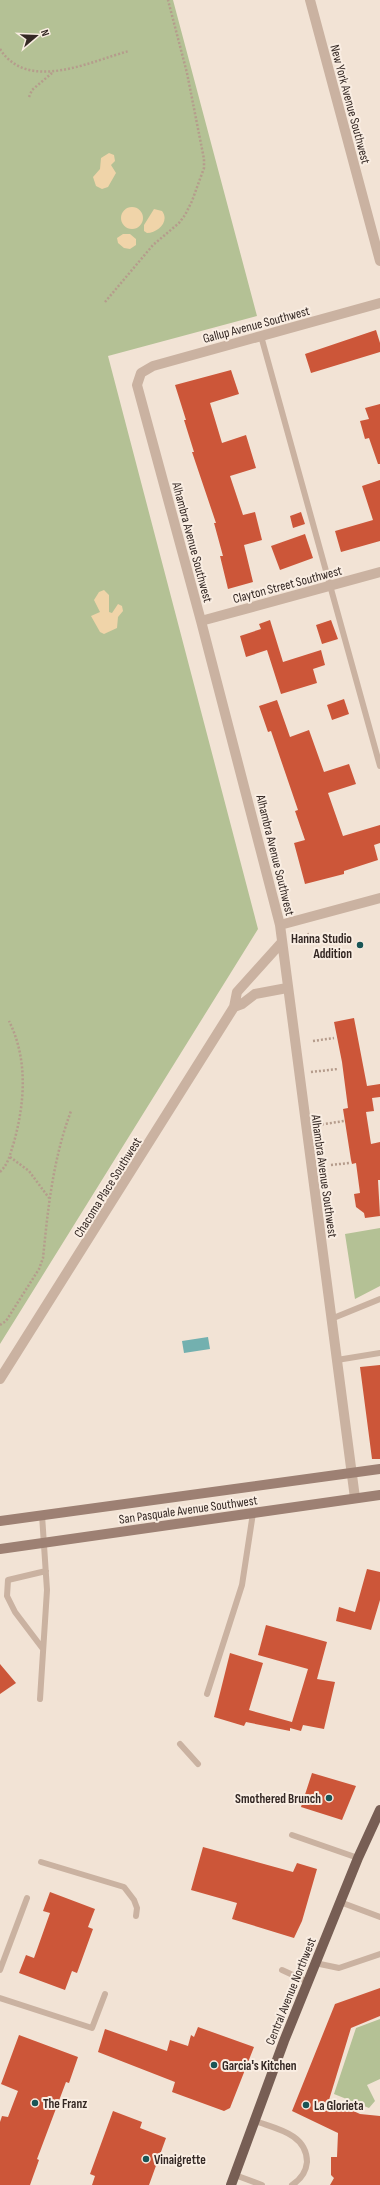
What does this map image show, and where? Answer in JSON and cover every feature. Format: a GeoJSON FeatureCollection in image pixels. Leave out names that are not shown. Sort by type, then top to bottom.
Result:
{"type":"FeatureCollection","features":[{"type":"Feature","properties":{"kind":"main road","name":"Central Avenue Northwest"},"geometry":{"type":"LineString","coordinates":[[233,2180],[308,1982],[358,1858],[377,1824],[380,1810]]}},
{"type":"Feature","properties":{"kind":"street","name":"New York Avenue Southwest"},"geometry":{"type":"LineString","coordinates":[[310,0],[380,261]]}},
{"type":"Feature","properties":{"kind":"street","name":"Gallup Avenue Southwest"},"geometry":{"type":"LineString","coordinates":[[141,373],[153,366],[380,303]]}},
{"type":"Feature","properties":{"kind":"street","name":"Alhambra Avenue Southwest"},"geometry":{"type":"LineString","coordinates":[[141,373],[138,378],[138,391],[201,620],[280,925],[287,988],[355,1498]]}},
{"type":"Feature","properties":{"kind":"street","name":"Clayton Street Southwest"},"geometry":{"type":"LineString","coordinates":[[201,620],[380,572]]}},
{"type":"Feature","properties":{"kind":"street"},"geometry":{"type":"LineString","coordinates":[[280,925],[380,898]]}},
{"type":"Feature","properties":{"kind":"street","name":"Chacoma Place Southwest"},"geometry":{"type":"LineString","coordinates":[[0,1379],[234,1007],[237,992],[282,942]]}},
{"type":"Feature","properties":{"kind":"street","name":"Chacoma Place Southwest"},"geometry":{"type":"LineString","coordinates":[[234,1007],[242,1004],[255,994],[287,988]]}},
{"type":"Feature","properties":{"kind":"street","name":"San Pasquale Avenue Southwest"},"geometry":{"type":"LineString","coordinates":[[0,1521],[380,1469]]}},
{"type":"Feature","properties":{"kind":"street","name":"San Pasquale Avenue Southwest"},"geometry":{"type":"LineString","coordinates":[[0,1549],[380,1495]]}},
{"type":"Feature","properties":{"kind":"lane"},"geometry":{"type":"LineString","coordinates":[[261,336],[380,766]]}},
{"type":"Feature","properties":{"kind":"lane"},"geometry":{"type":"LineString","coordinates":[[331,1319],[380,1299]]}},
{"type":"Feature","properties":{"kind":"lane"},"geometry":{"type":"LineString","coordinates":[[336,1360],[380,1353]]}},
{"type":"Feature","properties":{"kind":"lane"},"geometry":{"type":"LineString","coordinates":[[207,1694],[242,1585],[253,1513]]}},
{"type":"Feature","properties":{"kind":"lane"},"geometry":{"type":"LineString","coordinates":[[40,1699],[47,1590],[42,1515]]}},
{"type":"Feature","properties":{"kind":"lane"},"geometry":{"type":"LineString","coordinates":[[43,1649],[15,1612],[7,1596],[8,1580],[46,1571]]}},
{"type":"Feature","properties":{"kind":"lane"},"geometry":{"type":"LineString","coordinates":[[180,1744],[198,1764]]}},
{"type":"Feature","properties":{"kind":"lane"},"geometry":{"type":"LineString","coordinates":[[292,1835],[358,1858]]}},
{"type":"Feature","properties":{"kind":"lane"},"geometry":{"type":"LineString","coordinates":[[41,1862],[124,1887],[134,1900],[137,1908],[136,1916]]}},
{"type":"Feature","properties":{"kind":"lane"},"geometry":{"type":"LineString","coordinates":[[0,1970],[27,1898]]}},
{"type":"Feature","properties":{"kind":"lane"},"geometry":{"type":"LineString","coordinates":[[340,1902],[380,1917]]}},
{"type":"Feature","properties":{"kind":"lane"},"geometry":{"type":"LineString","coordinates":[[316,1963],[339,1968],[380,1954]]}},
{"type":"Feature","properties":{"kind":"lane"},"geometry":{"type":"LineString","coordinates":[[282,1970],[308,1982]]}},
{"type":"Feature","properties":{"kind":"lane"},"geometry":{"type":"LineString","coordinates":[[0,1998],[92,2028],[106,1994]]}},
{"type":"Feature","properties":{"kind":"lane"},"geometry":{"type":"LineString","coordinates":[[255,2121],[288,2133],[297,2138],[303,2146],[307,2165],[303,2174],[292,2185]]}},
{"type":"Feature","properties":{"kind":"lane"},"geometry":{"type":"LineString","coordinates":[[233,2180],[262,2185]]}},
{"type":"Feature","properties":{"kind":"path"},"geometry":{"type":"LineString","coordinates":[[105,302],[154,245],[179,223],[192,201],[204,168],[204,159],[187,73],[168,0]]}},
{"type":"Feature","properties":{"kind":"path"},"geometry":{"type":"LineString","coordinates":[[0,49],[7,58],[27,69],[52,72],[129,51]]}},
{"type":"Feature","properties":{"kind":"path"},"geometry":{"type":"LineString","coordinates":[[29,96],[32,90],[52,72]]}},
{"type":"Feature","properties":{"kind":"path"},"geometry":{"type":"LineString","coordinates":[[300,937],[309,934]]}},
{"type":"Feature","properties":{"kind":"path"},"geometry":{"type":"LineString","coordinates":[[0,1172],[7,1165],[19,1127],[23,1083],[18,1042],[9,1021]]}},
{"type":"Feature","properties":{"kind":"path"},"geometry":{"type":"LineString","coordinates":[[313,1041],[334,1038]]}},
{"type":"Feature","properties":{"kind":"path"},"geometry":{"type":"LineString","coordinates":[[310,1072],[338,1069]]}},
{"type":"Feature","properties":{"kind":"path"},"geometry":{"type":"LineString","coordinates":[[0,1325],[6,1321],[39,1269],[43,1258],[49,1198],[59,1149],[71,1111]]}},
{"type":"Feature","properties":{"kind":"path"},"geometry":{"type":"LineString","coordinates":[[317,1125],[344,1121]]}},
{"type":"Feature","properties":{"kind":"path"},"geometry":{"type":"LineString","coordinates":[[10,1157],[33,1174],[49,1198]]}},
{"type":"Feature","properties":{"kind":"path"},"geometry":{"type":"LineString","coordinates":[[331,1165],[349,1163]]}},
{"type":"Feature","properties":{"kind":"green space"},"geometry":{"type":"Polygon","coordinates":[[[0,0],[173,0],[257,316],[108,356],[258,929],[0,1344],[0,0]]]}},
{"type":"Feature","properties":{"kind":"green space"},"geometry":{"type":"Polygon","coordinates":[[[380,1228],[380,1286],[355,1299],[345,1234],[380,1228]]]}},
{"type":"Feature","properties":{"kind":"green space"},"geometry":{"type":"Polygon","coordinates":[[[380,2019],[380,2079],[367,2085],[375,2101],[369,2108],[334,2094],[356,2028],[380,2019]]]}},
{"type":"Feature","properties":{"kind":"sand"},"geometry":{"type":"Polygon","coordinates":[[[109,153],[114,155],[115,161],[111,165],[116,173],[108,187],[102,189],[96,186],[93,177],[100,169],[101,158],[109,153]]]}},
{"type":"Feature","properties":{"kind":"sand"},"geometry":{"type":"Polygon","coordinates":[[[132,207],[140,210],[143,218],[140,226],[132,229],[124,226],[121,218],[124,210],[132,207]]]}},
{"type":"Feature","properties":{"kind":"sand"},"geometry":{"type":"Polygon","coordinates":[[[154,209],[162,211],[165,219],[159,229],[147,233],[144,231],[144,225],[154,209]]]}},
{"type":"Feature","properties":{"kind":"sand"},"geometry":{"type":"Polygon","coordinates":[[[123,234],[130,234],[136,239],[136,245],[130,249],[124,248],[118,243],[117,238],[123,234]]]}},
{"type":"Feature","properties":{"kind":"sand"},"geometry":{"type":"Polygon","coordinates":[[[104,590],[109,595],[109,612],[112,613],[118,604],[122,606],[123,611],[118,617],[117,628],[104,634],[100,632],[91,616],[100,612],[94,600],[99,592],[104,590]]]}},
{"type":"Feature","properties":{"kind":"water"},"geometry":{"type":"Polygon","coordinates":[[[208,1337],[210,1349],[184,1353],[182,1341],[208,1337]]]}},
{"type":"Feature","properties":{"kind":"building"},"geometry":{"type":"Polygon","coordinates":[[[376,330],[380,343],[380,352],[311,373],[305,354],[376,330]]]}},
{"type":"Feature","properties":{"kind":"building"},"geometry":{"type":"Polygon","coordinates":[[[231,370],[239,394],[210,403],[222,443],[246,435],[256,468],[230,476],[243,515],[255,512],[262,540],[244,545],[253,582],[228,589],[220,556],[223,556],[214,523],[216,523],[192,452],[194,452],[184,420],[186,420],[175,385],[231,370]]]}},
{"type":"Feature","properties":{"kind":"building"},"geometry":{"type":"Polygon","coordinates":[[[380,404],[380,464],[378,464],[369,438],[365,439],[360,421],[369,419],[365,408],[380,404]]]}},
{"type":"Feature","properties":{"kind":"building"},"geometry":{"type":"Polygon","coordinates":[[[380,480],[380,541],[341,552],[335,531],[373,520],[362,486],[380,480]]]}},
{"type":"Feature","properties":{"kind":"building"},"geometry":{"type":"Polygon","coordinates":[[[301,512],[305,524],[293,528],[290,516],[301,512]]]}},
{"type":"Feature","properties":{"kind":"building"},"geometry":{"type":"Polygon","coordinates":[[[305,534],[313,558],[280,570],[271,546],[305,534]]]}},
{"type":"Feature","properties":{"kind":"building"},"geometry":{"type":"Polygon","coordinates":[[[270,620],[283,662],[321,650],[325,665],[313,669],[317,683],[281,694],[267,650],[246,657],[240,636],[261,629],[259,624],[270,620]]]}},
{"type":"Feature","properties":{"kind":"building"},"geometry":{"type":"Polygon","coordinates":[[[331,620],[338,639],[322,644],[316,625],[331,620]]]}},
{"type":"Feature","properties":{"kind":"building"},"geometry":{"type":"Polygon","coordinates":[[[344,699],[349,714],[332,720],[327,705],[344,699]]]}},
{"type":"Feature","properties":{"kind":"building"},"geometry":{"type":"Polygon","coordinates":[[[277,700],[290,737],[309,730],[324,772],[349,764],[356,784],[328,793],[343,836],[380,825],[380,843],[374,845],[378,860],[344,871],[344,874],[305,884],[294,843],[305,840],[295,811],[298,810],[271,731],[268,732],[259,706],[277,700]]]}},
{"type":"Feature","properties":{"kind":"building"},"geometry":{"type":"Polygon","coordinates":[[[354,1018],[367,1086],[380,1084],[380,1097],[372,1098],[374,1111],[366,1112],[371,1144],[380,1142],[380,1180],[378,1180],[380,1216],[365,1218],[364,1213],[356,1207],[354,1194],[360,1193],[356,1163],[352,1164],[351,1160],[343,1109],[348,1108],[342,1062],[334,1022],[354,1018]]]}},
{"type":"Feature","properties":{"kind":"building"},"geometry":{"type":"Polygon","coordinates":[[[380,1365],[380,1459],[372,1459],[360,1367],[380,1365]]]}},
{"type":"Feature","properties":{"kind":"building"},"geometry":{"type":"Polygon","coordinates":[[[367,1569],[380,1572],[380,1600],[371,1630],[336,1621],[339,1607],[355,1612],[367,1569]]]}},
{"type":"Feature","properties":{"kind":"building"},"geometry":{"type":"Polygon","coordinates":[[[266,1625],[327,1642],[317,1679],[335,1682],[324,1729],[303,1725],[301,1731],[290,1728],[290,1731],[246,1722],[244,1726],[214,1717],[230,1653],[263,1663],[249,1710],[292,1722],[308,1669],[258,1655],[266,1625]]]}},
{"type":"Feature","properties":{"kind":"building"},"geometry":{"type":"Polygon","coordinates":[[[0,1664],[16,1683],[0,1694],[0,1664]]]}},
{"type":"Feature","properties":{"kind":"building"},"geometry":{"type":"Polygon","coordinates":[[[312,1773],[356,1786],[342,1820],[301,1807],[312,1773]]]}},
{"type":"Feature","properties":{"kind":"building"},"geometry":{"type":"Polygon","coordinates":[[[203,1847],[293,1872],[297,1863],[317,1869],[302,1921],[294,1938],[232,1919],[237,1903],[191,1890],[203,1847]]]}},
{"type":"Feature","properties":{"kind":"building"},"geometry":{"type":"Polygon","coordinates":[[[50,1892],[95,1909],[88,1927],[93,1929],[77,1973],[72,1971],[65,1990],[19,1973],[26,1955],[34,1958],[50,1913],[43,1911],[50,1892]]]}},
{"type":"Feature","properties":{"kind":"building"},"geometry":{"type":"Polygon","coordinates":[[[380,1988],[380,2016],[351,2028],[329,2100],[360,2114],[380,2116],[380,2185],[330,2185],[334,2178],[331,2175],[331,2157],[337,2157],[338,2133],[292,2111],[335,2004],[380,1988]]]}},
{"type":"Feature","properties":{"kind":"building"},"geometry":{"type":"Polygon","coordinates":[[[198,2027],[254,2047],[230,2108],[224,2111],[172,2092],[175,2082],[98,2052],[105,2029],[167,2051],[170,2040],[188,2046],[191,2035],[194,2037],[198,2027]]]}},
{"type":"Feature","properties":{"kind":"building","name":"The Franz"},"geometry":{"type":"Polygon","coordinates":[[[19,2035],[78,2057],[69,2083],[66,2082],[37,2159],[39,2160],[30,2185],[0,2185],[0,2122],[2,2116],[8,2117],[18,2091],[1,2084],[19,2035]]]}},
{"type":"Feature","properties":{"kind":"building"},"geometry":{"type":"Polygon","coordinates":[[[113,2111],[142,2122],[140,2128],[166,2138],[149,2185],[92,2185],[95,2176],[90,2174],[113,2111]]]}},
{"type":"Feature","properties":{"kind":"place","name":"Hanna Studio Addition"},"geometry":{"type":"Point","coordinates":[360,945]}},
{"type":"Feature","properties":{"kind":"place","name":"Smothered Brunch"},"geometry":{"type":"Point","coordinates":[329,1798]}},
{"type":"Feature","properties":{"kind":"place","name":"Garcia's Kitchen"},"geometry":{"type":"Point","coordinates":[214,2065]}},
{"type":"Feature","properties":{"kind":"place","name":"The Franz"},"geometry":{"type":"Point","coordinates":[35,2103]}},
{"type":"Feature","properties":{"kind":"place","name":"La Glorieta"},"geometry":{"type":"Point","coordinates":[306,2105]}},
{"type":"Feature","properties":{"kind":"place","name":"Vinaigrette"},"geometry":{"type":"Point","coordinates":[146,2159]}}]}
